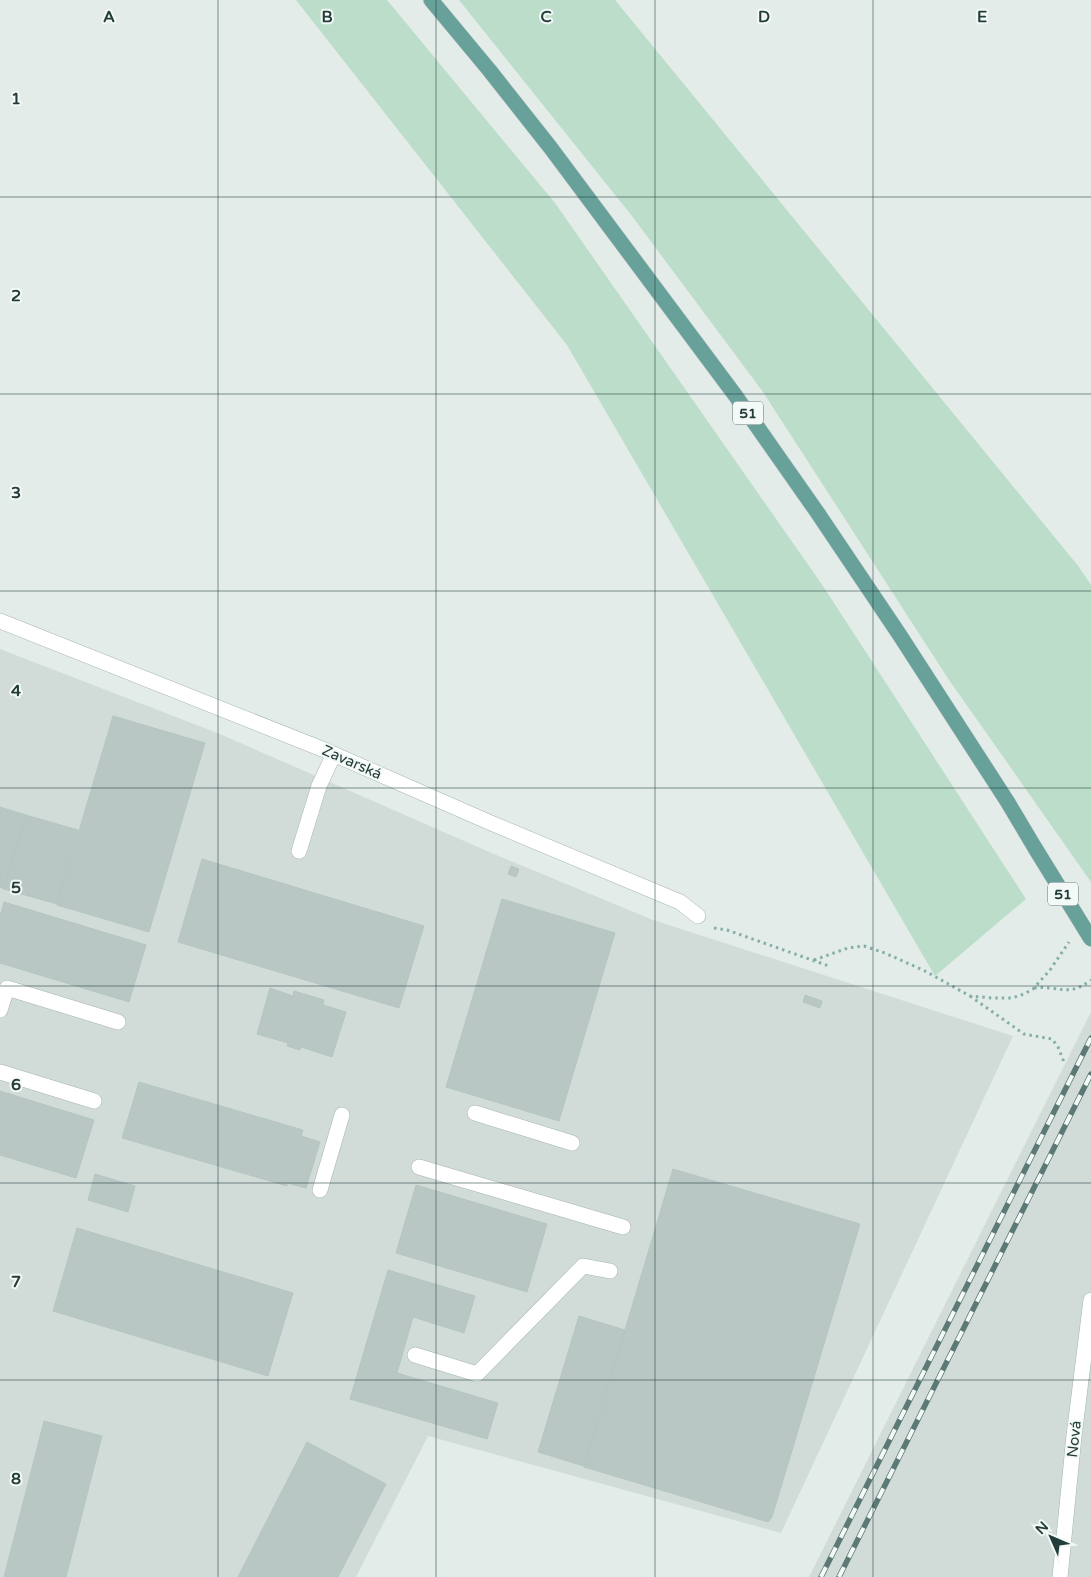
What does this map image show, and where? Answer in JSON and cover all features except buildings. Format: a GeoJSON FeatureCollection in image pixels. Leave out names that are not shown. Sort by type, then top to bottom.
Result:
{"type":"FeatureCollection","features":[{"type":"Feature","properties":{"kind":"main road","name":"51"},"geometry":{"type":"LineString","coordinates":[[431,0],[550,147],[735,395],[899,634],[1007,801],[1091,939]]}},
{"type":"Feature","properties":{"kind":"street","name":"Zavarská"},"geometry":{"type":"LineString","coordinates":[[0,621],[334,754],[491,823],[680,902],[698,916]]}},
{"type":"Feature","properties":{"kind":"street"},"geometry":{"type":"LineString","coordinates":[[300,851],[319,786],[334,754]]}},
{"type":"Feature","properties":{"kind":"street"},"geometry":{"type":"LineString","coordinates":[[0,1010],[7,988],[118,1022]]}},
{"type":"Feature","properties":{"kind":"street"},"geometry":{"type":"LineString","coordinates":[[0,1072],[94,1101]]}},
{"type":"Feature","properties":{"kind":"street"},"geometry":{"type":"LineString","coordinates":[[475,1113],[572,1143]]}},
{"type":"Feature","properties":{"kind":"street"},"geometry":{"type":"LineString","coordinates":[[320,1190],[342,1115]]}},
{"type":"Feature","properties":{"kind":"street"},"geometry":{"type":"LineString","coordinates":[[419,1167],[623,1227]]}},
{"type":"Feature","properties":{"kind":"street"},"geometry":{"type":"LineString","coordinates":[[416,1356],[477,1374],[583,1266],[610,1272]]}},
{"type":"Feature","properties":{"kind":"street","name":"Nová"},"geometry":{"type":"LineString","coordinates":[[1060,1577],[1075,1427],[1091,1300]]}},
{"type":"Feature","properties":{"kind":"path"},"geometry":{"type":"LineString","coordinates":[[727,930],[829,966]]}},
{"type":"Feature","properties":{"kind":"path"},"geometry":{"type":"LineString","coordinates":[[1034,989],[1050,970],[1070,940]]}},
{"type":"Feature","properties":{"kind":"path"},"geometry":{"type":"LineString","coordinates":[[812,960],[848,948],[864,946],[885,953],[925,971],[970,996],[1024,1034],[1052,1039],[1058,1047],[1064,1062]]}},
{"type":"Feature","properties":{"kind":"path"},"geometry":{"type":"LineString","coordinates":[[970,996],[1012,998],[1043,987],[1072,990],[1082,987],[1091,980]]}},
{"type":"Feature","properties":{"kind":"shaded area"},"geometry":{"type":"Polygon","coordinates":[[[0,649],[220,734],[494,854],[653,920],[1013,1036],[781,1533],[428,1436],[356,1577],[0,1577],[0,649]]]}},
{"type":"Feature","properties":{"kind":"shaded area"},"geometry":{"type":"Polygon","coordinates":[[[1091,1012],[1091,1577],[809,1577],[1091,1012]]]}},
{"type":"Feature","properties":{"kind":"green space"},"geometry":{"type":"Polygon","coordinates":[[[296,0],[387,0],[555,203],[823,586],[1026,899],[935,976],[567,345],[296,0]]]}},
{"type":"Feature","properties":{"kind":"green space"},"geometry":{"type":"Polygon","coordinates":[[[459,0],[615,0],[1079,567],[1091,585],[1091,882],[947,677],[763,392],[632,216],[459,0]]]}},
{"type":"Feature","properties":{"kind":"railway"},"geometry":{"type":"LineString","coordinates":[[821,1577],[1091,1038]]}},
{"type":"Feature","properties":{"kind":"railway"},"geometry":{"type":"LineString","coordinates":[[839,1577],[1091,1074]]}}]}
